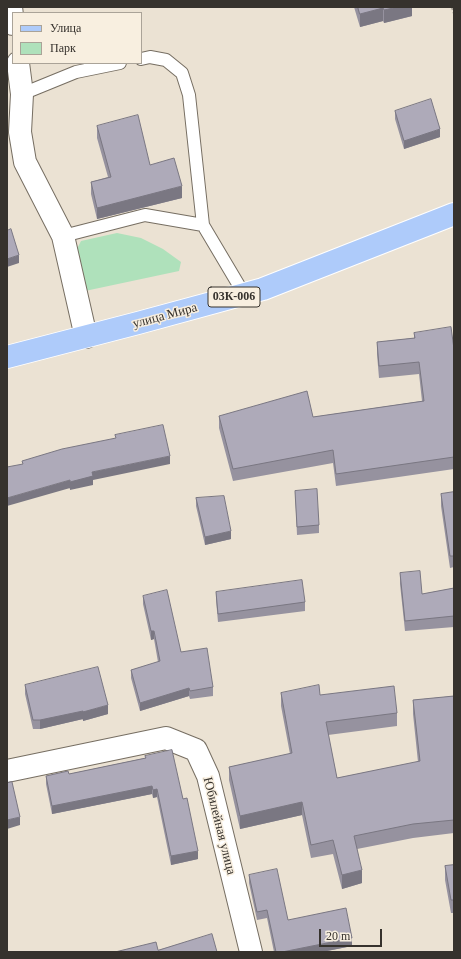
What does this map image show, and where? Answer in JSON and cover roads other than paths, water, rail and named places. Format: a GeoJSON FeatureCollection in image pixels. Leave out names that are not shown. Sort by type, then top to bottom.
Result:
{"type":"FeatureCollection","features":[{"type":"Feature","properties":{"kind":"main road","name":"улица Мира"},"geometry":{"type":"LineString","coordinates":[[7,357],[86,337],[271,286],[454,214]]}},
{"type":"Feature","properties":{"kind":"street"},"geometry":{"type":"LineString","coordinates":[[18,64],[22,94],[20,132],[25,162],[63,236],[86,337]]}},
{"type":"Feature","properties":{"kind":"street","name":"Юбилейная улица"},"geometry":{"type":"LineString","coordinates":[[7,770],[166,738],[196,750],[208,776],[250,952]]}},
{"type":"Feature","properties":{"kind":"lane"},"geometry":{"type":"LineString","coordinates":[[142,59],[150,57],[166,60],[182,73],[189,94],[203,225],[244,294]]}},
{"type":"Feature","properties":{"kind":"lane"},"geometry":{"type":"LineString","coordinates":[[22,94],[76,72],[115,64]]}},
{"type":"Feature","properties":{"kind":"lane"},"geometry":{"type":"LineString","coordinates":[[63,236],[145,215],[203,225]]}}]}
